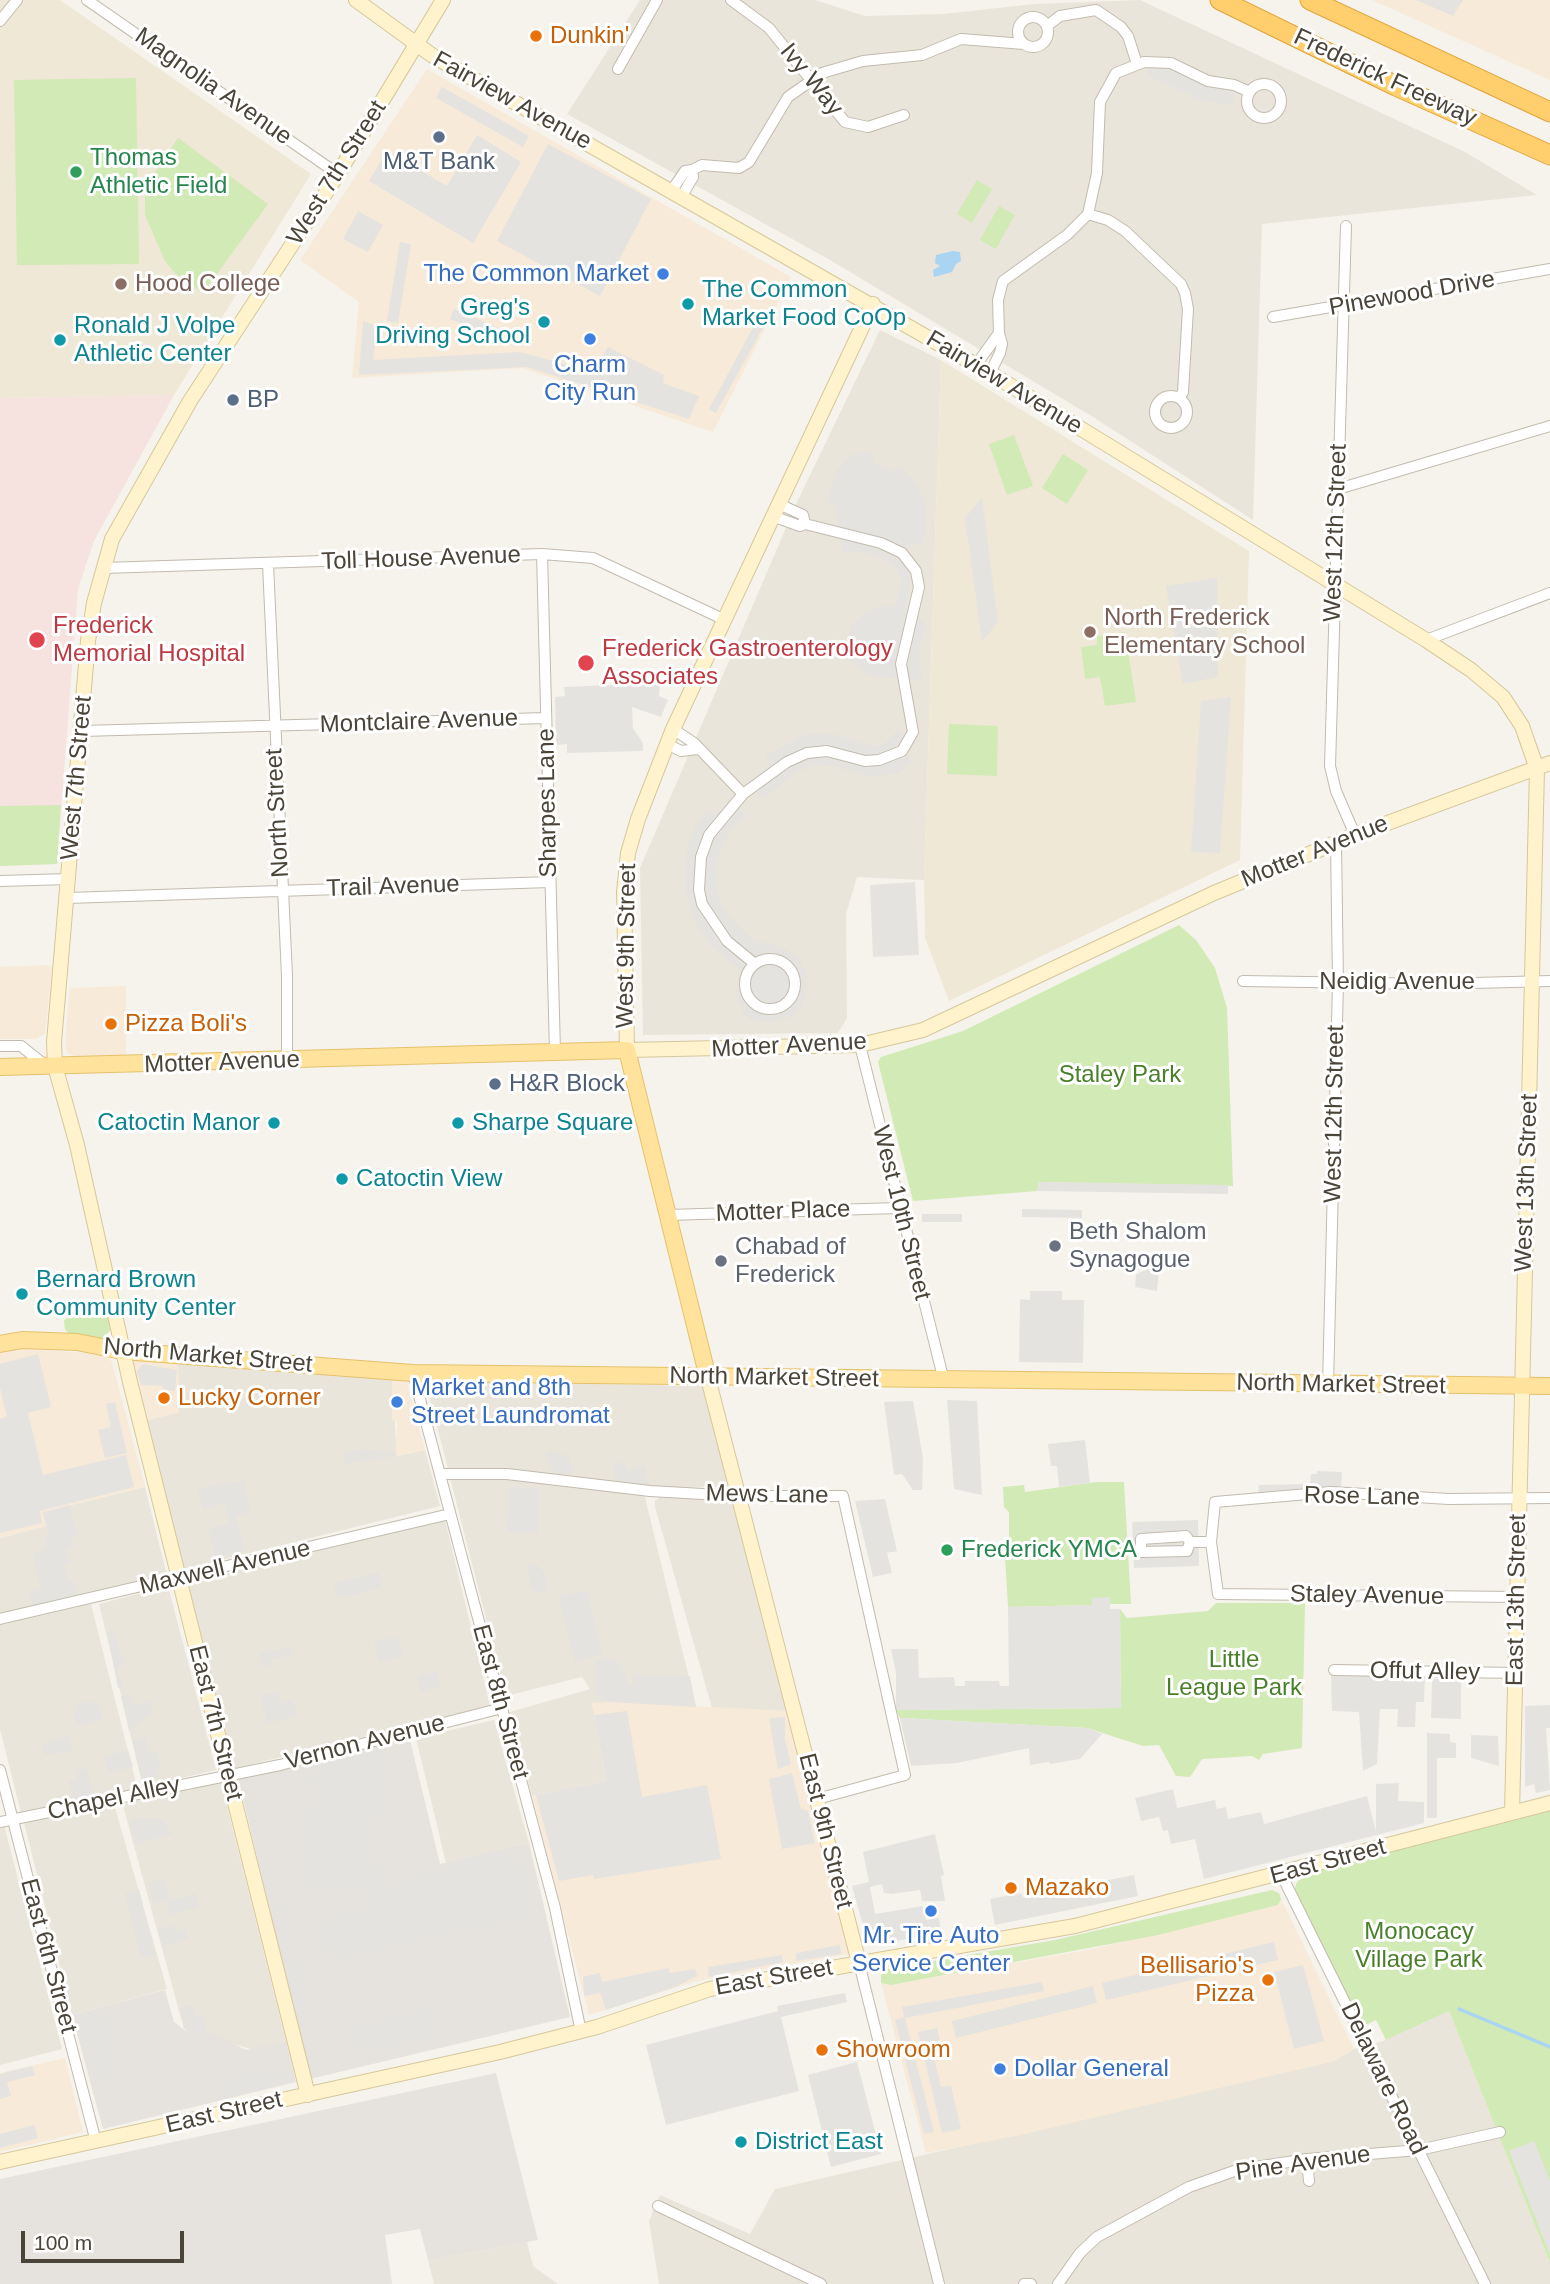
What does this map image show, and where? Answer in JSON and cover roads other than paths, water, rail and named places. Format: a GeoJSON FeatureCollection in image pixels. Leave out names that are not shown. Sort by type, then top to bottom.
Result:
{"type":"FeatureCollection","features":[{"type":"Feature","properties":{"kind":"highway","name":"Frederick Freeway"},"geometry":{"type":"LineString","coordinates":[[1220,0],[1396,86],[1550,155]]}},
{"type":"Feature","properties":{"kind":"highway","name":"Frederick Freeway"},"geometry":{"type":"LineString","coordinates":[[1310,0],[1550,112]]}},
{"type":"Feature","properties":{"kind":"main road","name":"Fairview Avenue"},"geometry":{"type":"LineString","coordinates":[[356,0],[416,46],[873,304],[1426,640],[1471,670],[1503,698],[1544,766]]}},
{"type":"Feature","properties":{"kind":"main road","name":"West 7th Street"},"geometry":{"type":"LineString","coordinates":[[122,1351],[51,1066],[68,898],[88,641],[103,568],[119,523],[190,401],[338,174],[443,0]]}},
{"type":"Feature","properties":{"kind":"main road","name":"West 9th Street"},"geometry":{"type":"LineString","coordinates":[[708,1378],[627,1050],[624,892],[628,853],[673,729],[778,511],[873,304]]}},
{"type":"Feature","properties":{"kind":"main road","name":"Motter Avenue"},"geometry":{"type":"LineString","coordinates":[[0,1067],[860,1045],[934,1025],[1182,907],[1355,835],[1544,766]]}},
{"type":"Feature","properties":{"kind":"main road","name":"West 13th Street"},"geometry":{"type":"LineString","coordinates":[[1522,1387],[1532,981],[1544,766]]}},
{"type":"Feature","properties":{"kind":"main road","name":"North Market Street"},"geometry":{"type":"LineString","coordinates":[[0,1344],[22,1340],[77,1342],[122,1351],[413,1373],[1550,1387]]}},
{"type":"Feature","properties":{"kind":"main road","name":"East 7th Street"},"geometry":{"type":"LineString","coordinates":[[122,1351],[308,2095]]}},
{"type":"Feature","properties":{"kind":"main road","name":"East 9th Street"},"geometry":{"type":"LineString","coordinates":[[708,1378],[859,1963]]}},
{"type":"Feature","properties":{"kind":"main road","name":"East 13th Street"},"geometry":{"type":"LineString","coordinates":[[1512,1813],[1522,1387]]}},
{"type":"Feature","properties":{"kind":"main road","name":"East Street"},"geometry":{"type":"LineString","coordinates":[[0,2162],[581,2032],[710,1989],[1075,1926],[1550,1803]]}},
{"type":"Feature","properties":{"kind":"street"},"geometry":{"type":"LineString","coordinates":[[0,20],[17,0]]}},
{"type":"Feature","properties":{"kind":"street","name":"Magnolia Avenue"},"geometry":{"type":"LineString","coordinates":[[87,0],[338,174]]}},
{"type":"Feature","properties":{"kind":"street"},"geometry":{"type":"LineString","coordinates":[[618,69],[657,0]]}},
{"type":"Feature","properties":{"kind":"street","name":"Ivy Way"},"geometry":{"type":"LineString","coordinates":[[731,0],[769,28],[845,122],[868,127],[904,115]]}},
{"type":"Feature","properties":{"kind":"street"},"geometry":{"type":"LineString","coordinates":[[1047,26],[1060,16],[1096,10],[1121,27],[1128,36],[1137,64]]}},
{"type":"Feature","properties":{"kind":"street"},"geometry":{"type":"LineString","coordinates":[[677,193],[685,171],[702,165],[738,168],[749,162],[780,107],[809,80],[838,67],[922,55],[961,39],[1034,47],[1043,44],[1048,36],[1047,26],[1041,19],[1026,19],[1018,31],[1024,44]]}},
{"type":"Feature","properties":{"kind":"street"},"geometry":{"type":"LineString","coordinates":[[990,373],[1002,344],[998,300],[1003,281],[1067,236],[1088,214],[1097,173],[1103,93],[1116,73],[1137,64],[1171,63],[1208,81],[1234,85],[1250,92]]}},
{"type":"Feature","properties":{"kind":"street"},"geometry":{"type":"LineString","coordinates":[[1088,214],[1108,220],[1125,232],[1181,284],[1188,309],[1183,392],[1179,398]]}},
{"type":"Feature","properties":{"kind":"street","name":"West 12th Street"},"geometry":{"type":"LineString","coordinates":[[1346,226],[1330,766],[1336,791],[1355,835]]}},
{"type":"Feature","properties":{"kind":"street","name":"Pinewood Drive"},"geometry":{"type":"LineString","coordinates":[[1273,317],[1550,269]]}},
{"type":"Feature","properties":{"kind":"street"},"geometry":{"type":"LineString","coordinates":[[976,365],[999,333]]}},
{"type":"Feature","properties":{"kind":"street"},"geometry":{"type":"LineString","coordinates":[[1338,488],[1550,426]]}},
{"type":"Feature","properties":{"kind":"street"},"geometry":{"type":"LineString","coordinates":[[755,964],[720,932],[702,904],[699,890],[701,857],[709,835],[743,794],[781,766],[807,753],[827,751],[865,761],[890,758],[907,745],[913,732],[901,664],[919,587],[916,571],[902,553],[881,543],[805,524],[800,526],[778,511]]}},
{"type":"Feature","properties":{"kind":"street","name":"Toll House Avenue"},"geometry":{"type":"LineString","coordinates":[[103,568],[542,554],[593,558],[725,620]]}},
{"type":"Feature","properties":{"kind":"street","name":"Sharpes Lane"},"geometry":{"type":"LineString","coordinates":[[542,554],[555,1052]]}},
{"type":"Feature","properties":{"kind":"street","name":"North Street"},"geometry":{"type":"LineString","coordinates":[[268,564],[287,976],[287,1061]]}},
{"type":"Feature","properties":{"kind":"street"},"geometry":{"type":"LineString","coordinates":[[1426,640],[1550,593]]}},
{"type":"Feature","properties":{"kind":"street","name":"Montclaire Avenue"},"geometry":{"type":"LineString","coordinates":[[82,731],[546,718]]}},
{"type":"Feature","properties":{"kind":"street"},"geometry":{"type":"LineString","coordinates":[[673,729],[698,748],[743,794]]}},
{"type":"Feature","properties":{"kind":"street"},"geometry":{"type":"LineString","coordinates":[[667,744],[681,751],[698,748]]}},
{"type":"Feature","properties":{"kind":"street","name":"West 12th Street"},"geometry":{"type":"LineString","coordinates":[[1328,1385],[1338,983],[1336,843]]}},
{"type":"Feature","properties":{"kind":"street"},"geometry":{"type":"LineString","coordinates":[[0,881],[69,879]]}},
{"type":"Feature","properties":{"kind":"street","name":"Trail Avenue"},"geometry":{"type":"LineString","coordinates":[[68,898],[550,882]]}},
{"type":"Feature","properties":{"kind":"street"},"geometry":{"type":"LineString","coordinates":[[770,959],[785,964],[790,970],[794,977],[794,992],[784,1005],[768,1009],[760,1007],[748,995],[746,978],[755,964],[770,959]]}},
{"type":"Feature","properties":{"kind":"street","name":"Neidig Avenue"},"geometry":{"type":"LineString","coordinates":[[1244,981],[1550,981]]}},
{"type":"Feature","properties":{"kind":"street","name":"West 10th Street"},"geometry":{"type":"LineString","coordinates":[[860,1045],[898,1208],[944,1381]]}},
{"type":"Feature","properties":{"kind":"street"},"geometry":{"type":"LineString","coordinates":[[0,1046],[21,1046],[51,1066]]}},
{"type":"Feature","properties":{"kind":"street","name":"Motter Place"},"geometry":{"type":"LineString","coordinates":[[668,1215],[898,1208]]}},
{"type":"Feature","properties":{"kind":"street","name":"East 8th Street"},"geometry":{"type":"LineString","coordinates":[[413,1373],[555,1908],[581,2032]]}},
{"type":"Feature","properties":{"kind":"street","name":"Mews Lane"},"geometry":{"type":"LineString","coordinates":[[440,1474],[507,1475],[649,1491],[738,1496],[843,1496],[905,1776],[817,1799]]}},
{"type":"Feature","properties":{"kind":"street","name":"Rose Lane"},"geometry":{"type":"LineString","coordinates":[[1211,1542],[1215,1502],[1331,1492],[1450,1499],[1550,1498]]}},
{"type":"Feature","properties":{"kind":"street","name":"Maxwell Avenue"},"geometry":{"type":"LineString","coordinates":[[0,1619],[450,1514]]}},
{"type":"Feature","properties":{"kind":"street"},"geometry":{"type":"LineString","coordinates":[[1190,1542],[1211,1542]]}},
{"type":"Feature","properties":{"kind":"street","name":"Staley Avenue"},"geometry":{"type":"LineString","coordinates":[[1211,1542],[1218,1594],[1517,1597]]}},
{"type":"Feature","properties":{"kind":"street","name":"Offut Alley"},"geometry":{"type":"LineString","coordinates":[[1334,1670],[1516,1673]]}},
{"type":"Feature","properties":{"kind":"street","name":"Vernon Avenue"},"geometry":{"type":"LineString","coordinates":[[227,1775],[281,1765],[502,1708]]}},
{"type":"Feature","properties":{"kind":"street","name":"East 6th Street"},"geometry":{"type":"LineString","coordinates":[[0,1770],[96,2142]]}},
{"type":"Feature","properties":{"kind":"street","name":"Chapel Alley"},"geometry":{"type":"LineString","coordinates":[[0,1822],[227,1775]]}},
{"type":"Feature","properties":{"kind":"street","name":"Delaware Road"},"geometry":{"type":"LineString","coordinates":[[1281,1874],[1485,2284]]}},
{"type":"Feature","properties":{"kind":"street","name":"East 9th Street"},"geometry":{"type":"LineString","coordinates":[[859,1963],[939,2284]]}},
{"type":"Feature","properties":{"kind":"street","name":"Pine Avenue"},"geometry":{"type":"LineString","coordinates":[[1058,2284],[1080,2253],[1097,2237],[1189,2187],[1237,2170],[1307,2159],[1419,2150],[1500,2132]]}},
{"type":"Feature","properties":{"kind":"street"},"geometry":{"type":"LineString","coordinates":[[1307,2159],[1309,2181]]}},
{"type":"Feature","properties":{"kind":"street"},"geometry":{"type":"LineString","coordinates":[[658,2206],[821,2284]]}},
{"type":"Feature","properties":{"kind":"street"},"geometry":{"type":"LineString","coordinates":[[1024,2284],[1031,2284]]}},
{"type":"Feature","properties":{"kind":"water"},"geometry":{"type":"Polygon","coordinates":[[[960,252],[961,261],[952,272],[934,277],[933,270],[940,266],[935,263],[936,255],[960,252]]]}},
{"type":"Feature","properties":{"kind":"waterway"},"geometry":{"type":"LineString","coordinates":[[1459,2009],[1550,2047]]}},
{"type":"Feature","properties":{"kind":"place","name":"Dunkin'"},"geometry":{"type":"Point","coordinates":[536,36]}},
{"type":"Feature","properties":{"kind":"place","name":"M&T Bank"},"geometry":{"type":"Point","coordinates":[439,137]}},
{"type":"Feature","properties":{"kind":"place","name":"Thomas Athletic Field"},"geometry":{"type":"Point","coordinates":[76,172]}},
{"type":"Feature","properties":{"kind":"place","name":"The Common Market"},"geometry":{"type":"Point","coordinates":[663,274]}},
{"type":"Feature","properties":{"kind":"place","name":"Hood College"},"geometry":{"type":"Point","coordinates":[121,284]}},
{"type":"Feature","properties":{"kind":"place","name":"The Common Market Food CoOp"},"geometry":{"type":"Point","coordinates":[688,304]}},
{"type":"Feature","properties":{"kind":"place","name":"Greg's Driving School"},"geometry":{"type":"Point","coordinates":[544,322]}},
{"type":"Feature","properties":{"kind":"place","name":"Charm City Run"},"geometry":{"type":"Point","coordinates":[590,339]}},
{"type":"Feature","properties":{"kind":"place","name":"Ronald J Volpe Athletic Center"},"geometry":{"type":"Point","coordinates":[60,340]}},
{"type":"Feature","properties":{"kind":"place","name":"BP"},"geometry":{"type":"Point","coordinates":[233,400]}},
{"type":"Feature","properties":{"kind":"place","name":"North Frederick Elementary School"},"geometry":{"type":"Point","coordinates":[1090,632]}},
{"type":"Feature","properties":{"kind":"place","name":"Frederick Memorial Hospital"},"geometry":{"type":"Point","coordinates":[37,640]}},
{"type":"Feature","properties":{"kind":"place","name":"Frederick Gastroenterology Associates"},"geometry":{"type":"Point","coordinates":[586,663]}},
{"type":"Feature","properties":{"kind":"place","name":"Pizza Boli's"},"geometry":{"type":"Point","coordinates":[111,1024]}},
{"type":"Feature","properties":{"kind":"place","name":"H&R Block"},"geometry":{"type":"Point","coordinates":[495,1084]}},
{"type":"Feature","properties":{"kind":"place","name":"Catoctin Manor"},"geometry":{"type":"Point","coordinates":[274,1123]}},
{"type":"Feature","properties":{"kind":"place","name":"Sharpe Square"},"geometry":{"type":"Point","coordinates":[458,1123]}},
{"type":"Feature","properties":{"kind":"place","name":"Catoctin View"},"geometry":{"type":"Point","coordinates":[342,1179]}},
{"type":"Feature","properties":{"kind":"place","name":"Beth Shalom Synagogue"},"geometry":{"type":"Point","coordinates":[1055,1246]}},
{"type":"Feature","properties":{"kind":"place","name":"Chabad of Frederick"},"geometry":{"type":"Point","coordinates":[721,1261]}},
{"type":"Feature","properties":{"kind":"place","name":"Bernard Brown Community Center"},"geometry":{"type":"Point","coordinates":[22,1294]}},
{"type":"Feature","properties":{"kind":"place","name":"Lucky Corner"},"geometry":{"type":"Point","coordinates":[164,1398]}},
{"type":"Feature","properties":{"kind":"place","name":"Market and 8th Street Laundromat"},"geometry":{"type":"Point","coordinates":[397,1402]}},
{"type":"Feature","properties":{"kind":"place","name":"Frederick YMCA"},"geometry":{"type":"Point","coordinates":[947,1550]}},
{"type":"Feature","properties":{"kind":"place","name":"Mazako"},"geometry":{"type":"Point","coordinates":[1011,1888]}},
{"type":"Feature","properties":{"kind":"place","name":"Mr. Tire Auto Service Center"},"geometry":{"type":"Point","coordinates":[931,1911]}},
{"type":"Feature","properties":{"kind":"place","name":"Bellisario's Pizza"},"geometry":{"type":"Point","coordinates":[1268,1980]}},
{"type":"Feature","properties":{"kind":"place","name":"Showroom"},"geometry":{"type":"Point","coordinates":[822,2050]}},
{"type":"Feature","properties":{"kind":"place","name":"Dollar General"},"geometry":{"type":"Point","coordinates":[1000,2069]}},
{"type":"Feature","properties":{"kind":"place","name":"District East"},"geometry":{"type":"Point","coordinates":[741,2142]}},
{"type":"Feature","properties":{"kind":"park label","name":"Staley Park"},"geometry":{"type":"Point","coordinates":[1120,1075]}},
{"type":"Feature","properties":{"kind":"park label","name":"Little League Park"},"geometry":{"type":"Point","coordinates":[1234,1674]}},
{"type":"Feature","properties":{"kind":"park label","name":"Monocacy Village Park"},"geometry":{"type":"Point","coordinates":[1419,1946]}}]}
